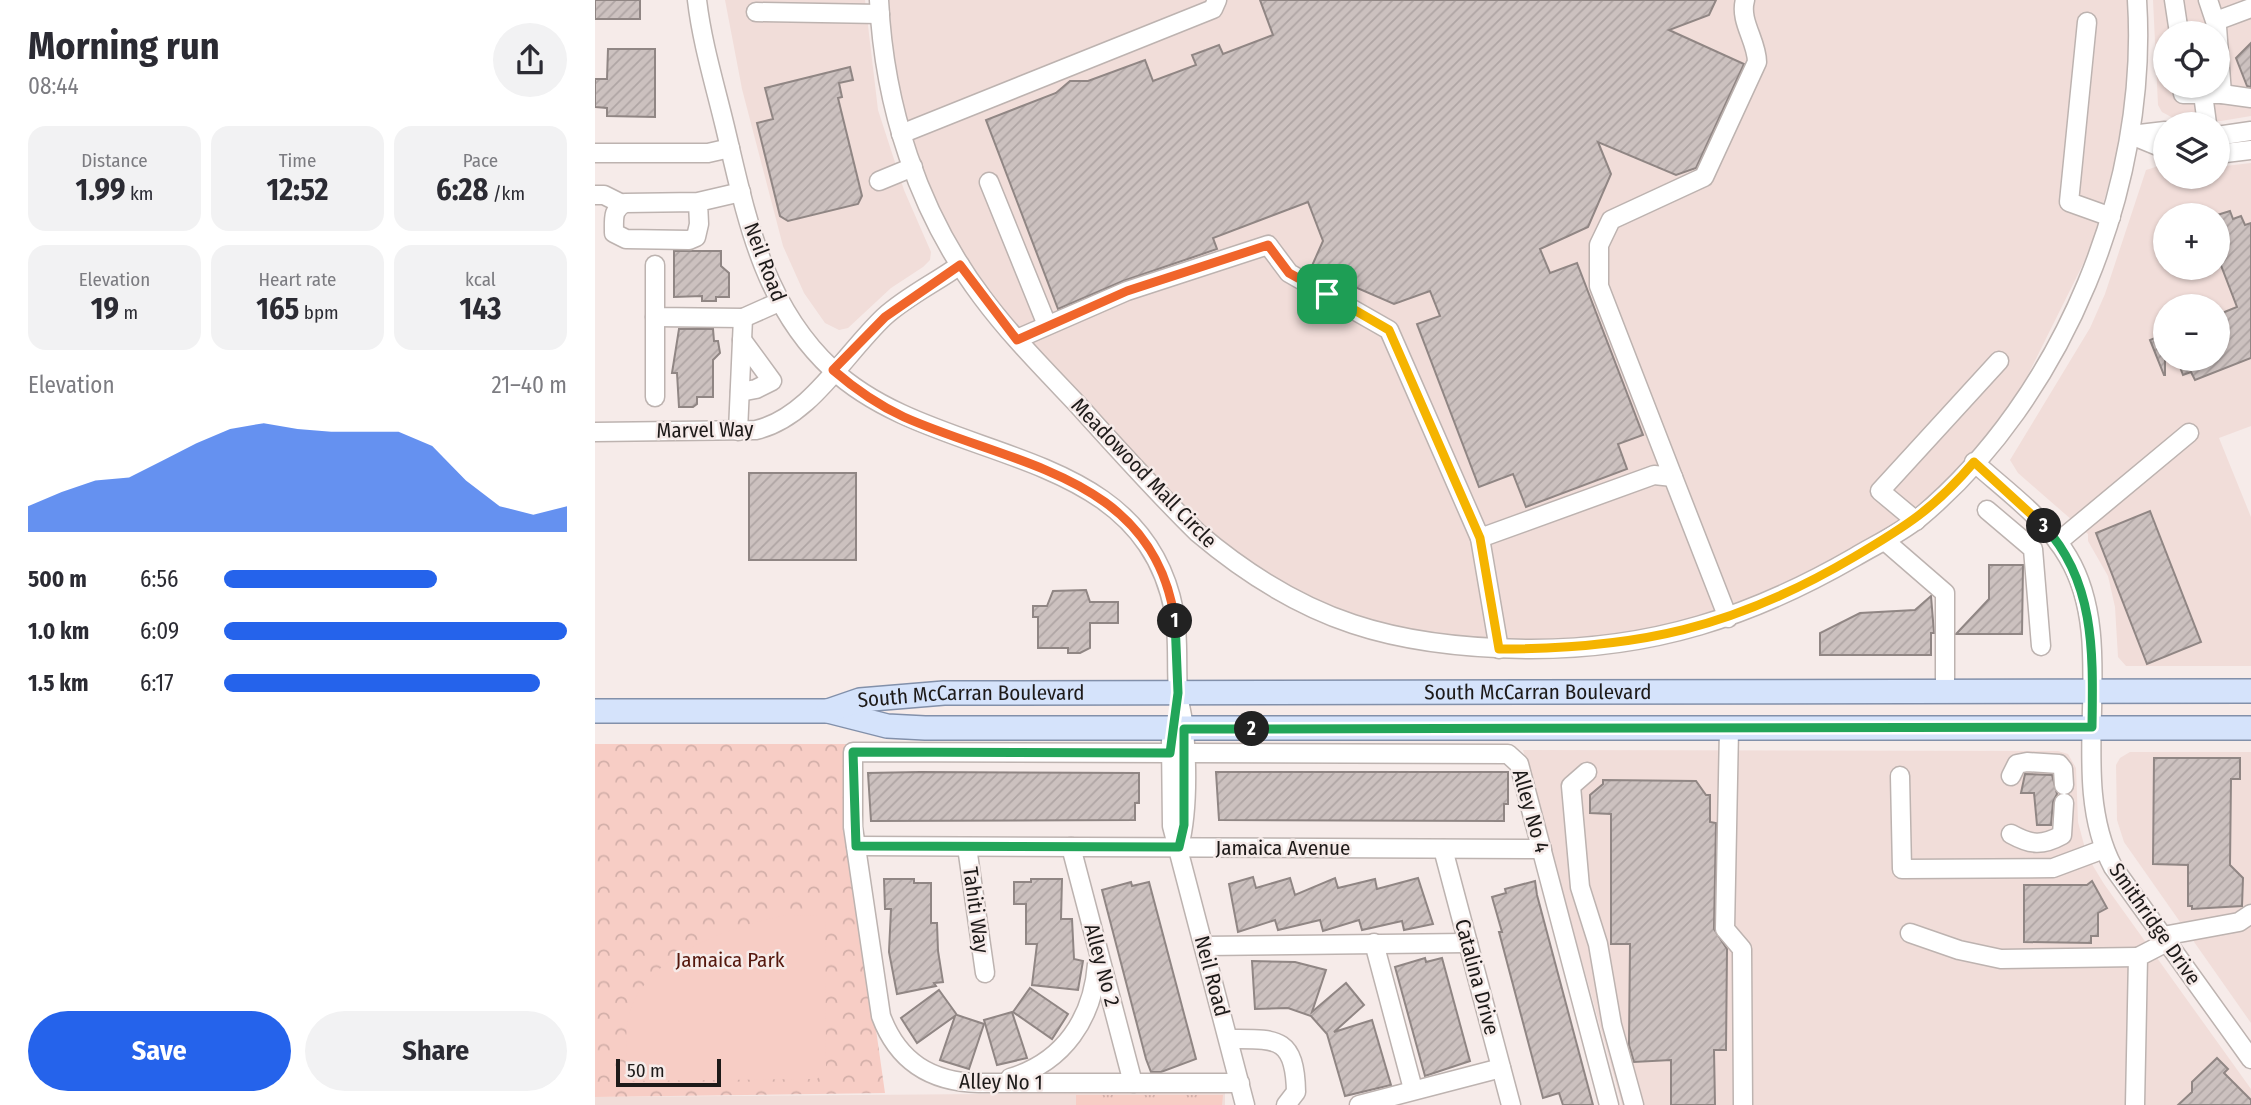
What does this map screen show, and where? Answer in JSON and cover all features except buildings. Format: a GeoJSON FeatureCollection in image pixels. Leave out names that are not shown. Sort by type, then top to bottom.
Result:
{"type":"FeatureCollection","features":[{"type":"Feature","properties":{"kind":"main road","name":"South McCarran Boulevard"},"geometry":{"type":"LineString","coordinates":[[828,711],[860,700],[887,695],[2251,691]]}},
{"type":"Feature","properties":{"kind":"main road","name":"South McCarran Boulevard"},"geometry":{"type":"LineString","coordinates":[[595,711],[828,711],[887,726],[925,729],[2251,727]]}},
{"type":"Feature","properties":{"kind":"street","name":"Neil Road"},"geometry":{"type":"LineString","coordinates":[[697,0],[730,148],[758,256],[779,302],[799,332],[833,370],[863,394],[902,415],[1059,474],[1110,504],[1146,545],[1166,584],[1177,634],[1177,753],[1171,817],[1245,1105]]}},
{"type":"Feature","properties":{"kind":"street"},"geometry":{"type":"LineString","coordinates":[[901,134],[1213,9],[1217,0]]}},
{"type":"Feature","properties":{"kind":"street"},"geometry":{"type":"LineString","coordinates":[[1728,618],[1599,286],[1599,245],[1611,220],[1629,209],[1695,183],[1710,168],[1757,62],[1757,51],[1745,20],[1745,0]]}},
{"type":"Feature","properties":{"kind":"street","name":"Meadowood Mall Circle"},"geometry":{"type":"LineString","coordinates":[[880,7],[885,65],[901,134],[939,228],[960,265],[1017,340],[1198,533],[1259,580],[1296,601],[1365,629],[1441,646],[1499,649],[1604,646],[1684,631],[1728,618],[1806,585],[1885,541],[1916,520],[1952,487],[2023,401],[2046,364],[2092,269],[2111,217],[2131,135],[2137,83],[2137,0]]}},
{"type":"Feature","properties":{"kind":"street"},"geometry":{"type":"LineString","coordinates":[[2174,0],[2177,21]]}},
{"type":"Feature","properties":{"kind":"street"},"geometry":{"type":"LineString","coordinates":[[2208,0],[2216,21],[2251,8]]}},
{"type":"Feature","properties":{"kind":"street"},"geometry":{"type":"LineString","coordinates":[[756,12],[808,7],[880,7]]}},
{"type":"Feature","properties":{"kind":"street"},"geometry":{"type":"LineString","coordinates":[[2087,22],[2069,202],[2111,217]]}},
{"type":"Feature","properties":{"kind":"street"},"geometry":{"type":"LineString","coordinates":[[2230,95],[2251,98]]}},
{"type":"Feature","properties":{"kind":"street"},"geometry":{"type":"LineString","coordinates":[[2230,134],[2251,131]]}},
{"type":"Feature","properties":{"kind":"street"},"geometry":{"type":"LineString","coordinates":[[2131,135],[2153,132]]}},
{"type":"Feature","properties":{"kind":"street"},"geometry":{"type":"LineString","coordinates":[[2131,135],[2153,144]]}},
{"type":"Feature","properties":{"kind":"street"},"geometry":{"type":"LineString","coordinates":[[595,153],[708,153],[730,148]]}},
{"type":"Feature","properties":{"kind":"street"},"geometry":{"type":"LineString","coordinates":[[2230,152],[2251,150]]}},
{"type":"Feature","properties":{"kind":"street"},"geometry":{"type":"LineString","coordinates":[[879,181],[913,167]]}},
{"type":"Feature","properties":{"kind":"street"},"geometry":{"type":"LineString","coordinates":[[989,183],[1047,325]]}},
{"type":"Feature","properties":{"kind":"street"},"geometry":{"type":"LineString","coordinates":[[595,195],[604,195],[622,204],[698,202],[741,192]]}},
{"type":"Feature","properties":{"kind":"street"},"geometry":{"type":"LineString","coordinates":[[622,204],[614,213],[614,233],[618,237],[689,240],[696,237],[699,231],[698,202]]}},
{"type":"Feature","properties":{"kind":"street"},"geometry":{"type":"LineString","coordinates":[[1017,340],[1047,325],[1173,274],[1268,245],[1289,273],[1389,330],[1480,538],[1499,649]]}},
{"type":"Feature","properties":{"kind":"street"},"geometry":{"type":"LineString","coordinates":[[655,265],[655,397]]}},
{"type":"Feature","properties":{"kind":"street","name":"Marvel Way"},"geometry":{"type":"LineString","coordinates":[[595,432],[756,430],[787,419],[806,404],[833,370],[885,317],[960,265]]}},
{"type":"Feature","properties":{"kind":"street"},"geometry":{"type":"LineString","coordinates":[[655,317],[743,318],[779,302]]}},
{"type":"Feature","properties":{"kind":"street"},"geometry":{"type":"LineString","coordinates":[[738,431],[743,318]]}},
{"type":"Feature","properties":{"kind":"street"},"geometry":{"type":"LineString","coordinates":[[740,392],[772,381],[742,340]]}},
{"type":"Feature","properties":{"kind":"street"},"geometry":{"type":"LineString","coordinates":[[1916,520],[1880,491],[1999,361]]}},
{"type":"Feature","properties":{"kind":"street"},"geometry":{"type":"LineString","coordinates":[[2058,542],[2189,433]]}},
{"type":"Feature","properties":{"kind":"street","name":"Smithridge Drive"},"geometry":{"type":"LineString","coordinates":[[1974,462],[2058,542],[2078,577],[2085,598],[2092,690],[2094,806],[2103,849],[2251,1059]]}},
{"type":"Feature","properties":{"kind":"street"},"geometry":{"type":"LineString","coordinates":[[1480,538],[1654,475],[1673,477]]}},
{"type":"Feature","properties":{"kind":"street"},"geometry":{"type":"LineString","coordinates":[[1987,510],[2033,549],[2041,646]]}},
{"type":"Feature","properties":{"kind":"street"},"geometry":{"type":"LineString","coordinates":[[1885,541],[1944,593],[1945,690]]}},
{"type":"Feature","properties":{"kind":"street"},"geometry":{"type":"LineString","coordinates":[[1729,729],[1725,929],[1742,949],[1743,1105]]}},
{"type":"Feature","properties":{"kind":"street","name":"Alley No 4"},"geometry":{"type":"LineString","coordinates":[[856,846],[853,752],[1509,754],[1519,764],[1609,1105]]}},
{"type":"Feature","properties":{"kind":"street"},"geometry":{"type":"LineString","coordinates":[[2011,776],[2017,764],[2059,764],[2063,769],[2064,794],[2062,835],[2042,845],[2029,844],[2011,834]]}},
{"type":"Feature","properties":{"kind":"street"},"geometry":{"type":"LineString","coordinates":[[1587,772],[1571,786],[1580,887],[1598,944],[1612,1025],[1634,1105]]}},
{"type":"Feature","properties":{"kind":"street"},"geometry":{"type":"LineString","coordinates":[[1900,776],[1902,869],[2053,868],[2103,849]]}},
{"type":"Feature","properties":{"kind":"street","name":"Jamaica Avenue"},"geometry":{"type":"LineString","coordinates":[[856,846],[1542,849]]}},
{"type":"Feature","properties":{"kind":"street","name":"Alley No 1"},"geometry":{"type":"LineString","coordinates":[[856,846],[881,1016],[897,1049],[925,1072],[943,1079],[979,1083],[1240,1083]]}},
{"type":"Feature","properties":{"kind":"street","name":"Tahiti Way"},"geometry":{"type":"LineString","coordinates":[[967,847],[985,973]]}},
{"type":"Feature","properties":{"kind":"street","name":"Alley No 2"},"geometry":{"type":"LineString","coordinates":[[1071,847],[1133,1083]]}},
{"type":"Feature","properties":{"kind":"street","name":"Catalina Drive"},"geometry":{"type":"LineString","coordinates":[[1443,849],[1511,1105]]}},
{"type":"Feature","properties":{"kind":"street"},"geometry":{"type":"LineString","coordinates":[[1910,933],[1959,950],[2001,959],[2138,957],[2165,939],[2239,922],[2251,914]]}},
{"type":"Feature","properties":{"kind":"street"},"geometry":{"type":"LineString","coordinates":[[979,1083],[1007,1079],[1039,1066],[1070,1040],[1090,1006],[1095,986],[1097,960],[1094,934]]}},
{"type":"Feature","properties":{"kind":"street"},"geometry":{"type":"LineString","coordinates":[[1374,943],[1413,1089]]}},
{"type":"Feature","properties":{"kind":"street"},"geometry":{"type":"LineString","coordinates":[[1204,946],[1468,943]]}},
{"type":"Feature","properties":{"kind":"street"},"geometry":{"type":"LineString","coordinates":[[2135,1105],[2138,957]]}},
{"type":"Feature","properties":{"kind":"street"},"geometry":{"type":"LineString","coordinates":[[1229,1039],[1269,1039],[1282,1043],[1296,1083],[1296,1092],[1286,1105]]}},
{"type":"Feature","properties":{"kind":"street"},"geometry":{"type":"LineString","coordinates":[[1359,1105],[1501,1068]]}},
{"type":"Feature","properties":{"kind":"shaded area"},"geometry":{"type":"Polygon","coordinates":[[[725,0],[865,0],[878,110],[904,190],[931,252],[930,260],[923,267],[891,288],[848,328],[839,330],[825,323],[804,293],[783,246],[742,89],[725,0]]]}},
{"type":"Feature","properties":{"kind":"shaded area"},"geometry":{"type":"Polygon","coordinates":[[[885,0],[2131,0],[2134,92],[2091,248],[2013,405],[1976,450],[1931,495],[1892,526],[1839,561],[1705,620],[1606,641],[1422,641],[1304,600],[1192,521],[1017,334],[968,264],[924,180],[893,76],[885,0]]]}},
{"type":"Feature","properties":{"kind":"shaded area"},"geometry":{"type":"Polygon","coordinates":[[[2153,0],[2251,0],[2251,116],[2230,120],[2230,112],[2162,112],[2158,98],[2230,98],[2230,21],[2154,21],[2153,0]]]}},
{"type":"Feature","properties":{"kind":"shaded area"},"geometry":{"type":"Polygon","coordinates":[[[2251,163],[2251,426],[2219,438],[2251,517],[2251,666],[2126,666],[2118,657],[2115,607],[2108,576],[2088,541],[2088,534],[2018,473],[2010,460],[2090,328],[2105,294],[2146,170],[2153,168],[2153,189],[2230,189],[2230,165],[2251,163]]]}},
{"type":"Feature","properties":{"kind":"shaded area"},"geometry":{"type":"Polygon","coordinates":[[[1523,750],[2058,751],[2068,754],[2076,768],[2078,822],[2087,856],[2104,884],[2251,1089],[2251,1105],[1622,1105],[1523,750]]]}},
{"type":"Feature","properties":{"kind":"shaded area"},"geometry":{"type":"Polygon","coordinates":[[[2130,752],[2251,752],[2251,1023],[2124,842],[2117,820],[2116,765],[2120,758],[2130,752]]]}},
{"type":"Feature","properties":{"kind":"shaded area"},"geometry":{"type":"Polygon","coordinates":[[[1225,1092],[1225,1105],[595,1105],[595,1097],[1225,1092]]]}},
{"type":"Feature","properties":{"kind":"green space","name":"Jamaica Park"},"geometry":{"type":"Polygon","coordinates":[[[595,744],[850,744],[848,832],[885,1093],[595,1097],[595,744]]]}},
{"type":"Feature","properties":{"kind":"green space"},"geometry":{"type":"Polygon","coordinates":[[[786,915],[825,916],[826,1070],[817,1079],[628,1081],[627,1026],[634,1002],[647,981],[666,964],[713,937],[786,915]]]}},
{"type":"Feature","properties":{"kind":"green space"},"geometry":{"type":"Polygon","coordinates":[[[1076,1095],[1223,1095],[1222,1105],[1076,1105],[1076,1095]]]}},
{"type":"Feature","properties":{"kind":"route"},"geometry":{"type":"LineString","coordinates":[[1268,245],[1289,273],[1327,294],[1389,330],[1480,538],[1499,649],[1562,649],[1640,641],[1684,631],[1766,604],[1885,541],[1916,520],[1952,487],[1974,462],[2055,538],[2078,577],[2089,622],[2092,727],[1184,729],[1184,825],[1179,847],[856,846],[853,827],[853,752],[1170,753],[1171,729],[1178,693],[1177,634],[1173,609],[1158,565],[1130,524],[1110,504],[1090,489],[1059,474],[902,415],[869,398],[833,370],[885,317],[907,299],[960,265],[1017,340],[1127,291],[1268,245]]}}]}
